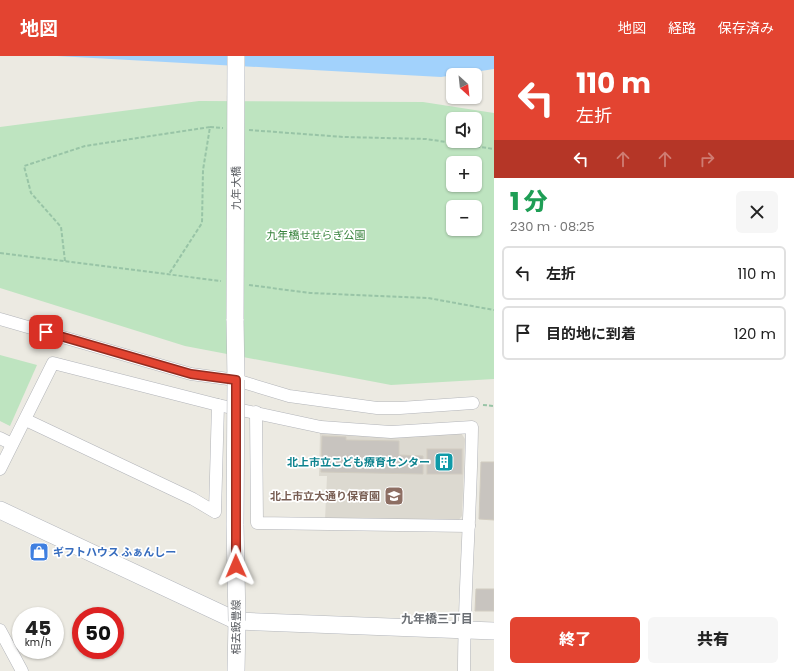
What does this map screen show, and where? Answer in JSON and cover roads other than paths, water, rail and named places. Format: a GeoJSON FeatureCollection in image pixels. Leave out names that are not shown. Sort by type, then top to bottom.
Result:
{"type":"FeatureCollection","features":[{"type":"Feature","properties":{"kind":"main road","name":"九年大橋"},"geometry":{"type":"LineString","coordinates":[[236,56],[236,320]]}},
{"type":"Feature","properties":{"kind":"main road","name":"相去飯豊線"},"geometry":{"type":"LineString","coordinates":[[236,320],[236,671]]}},
{"type":"Feature","properties":{"kind":"main road"},"geometry":{"type":"LineString","coordinates":[[0,510],[237,621],[494,631]]}},
{"type":"Feature","properties":{"kind":"street"},"geometry":{"type":"LineString","coordinates":[[0,319],[191,374],[236,380],[289,396],[377,408],[473,403]]}},
{"type":"Feature","properties":{"kind":"street"},"geometry":{"type":"LineString","coordinates":[[0,470],[54,363],[218,405],[321,427],[391,432],[472,427],[464,630],[464,671]]}},
{"type":"Feature","properties":{"kind":"street"},"geometry":{"type":"LineString","coordinates":[[26,420],[193,499],[215,512],[218,405]]}},
{"type":"Feature","properties":{"kind":"street"},"geometry":{"type":"LineString","coordinates":[[256,412],[257,523],[469,526]]}},
{"type":"Feature","properties":{"kind":"street"},"geometry":{"type":"LineString","coordinates":[[0,438],[12,444]]}},
{"type":"Feature","properties":{"kind":"street"},"geometry":{"type":"LineString","coordinates":[[0,630],[22,671]]}},
{"type":"Feature","properties":{"kind":"water"},"geometry":{"type":"Polygon","coordinates":[[[57,56],[494,56],[494,69],[482,71],[482,68],[446,68],[446,76],[57,56]]]}},
{"type":"Feature","properties":{"kind":"place","name":"北上市立こども療育センター"},"geometry":{"type":"Point","coordinates":[444,462]}},
{"type":"Feature","properties":{"kind":"place","name":"北上市立大通り保育園"},"geometry":{"type":"Point","coordinates":[394,496]}},
{"type":"Feature","properties":{"kind":"place","name":"ギフトハウス ふぁんしー"},"geometry":{"type":"Point","coordinates":[39,552]}},
{"type":"Feature","properties":{"kind":"district","name":"九年橋三丁目"},"geometry":{"type":"Point","coordinates":[437,618]}},
{"type":"Feature","properties":{"kind":"park label","name":"九年橋せせらぎ公園"},"geometry":{"type":"Point","coordinates":[316,235]}}]}
